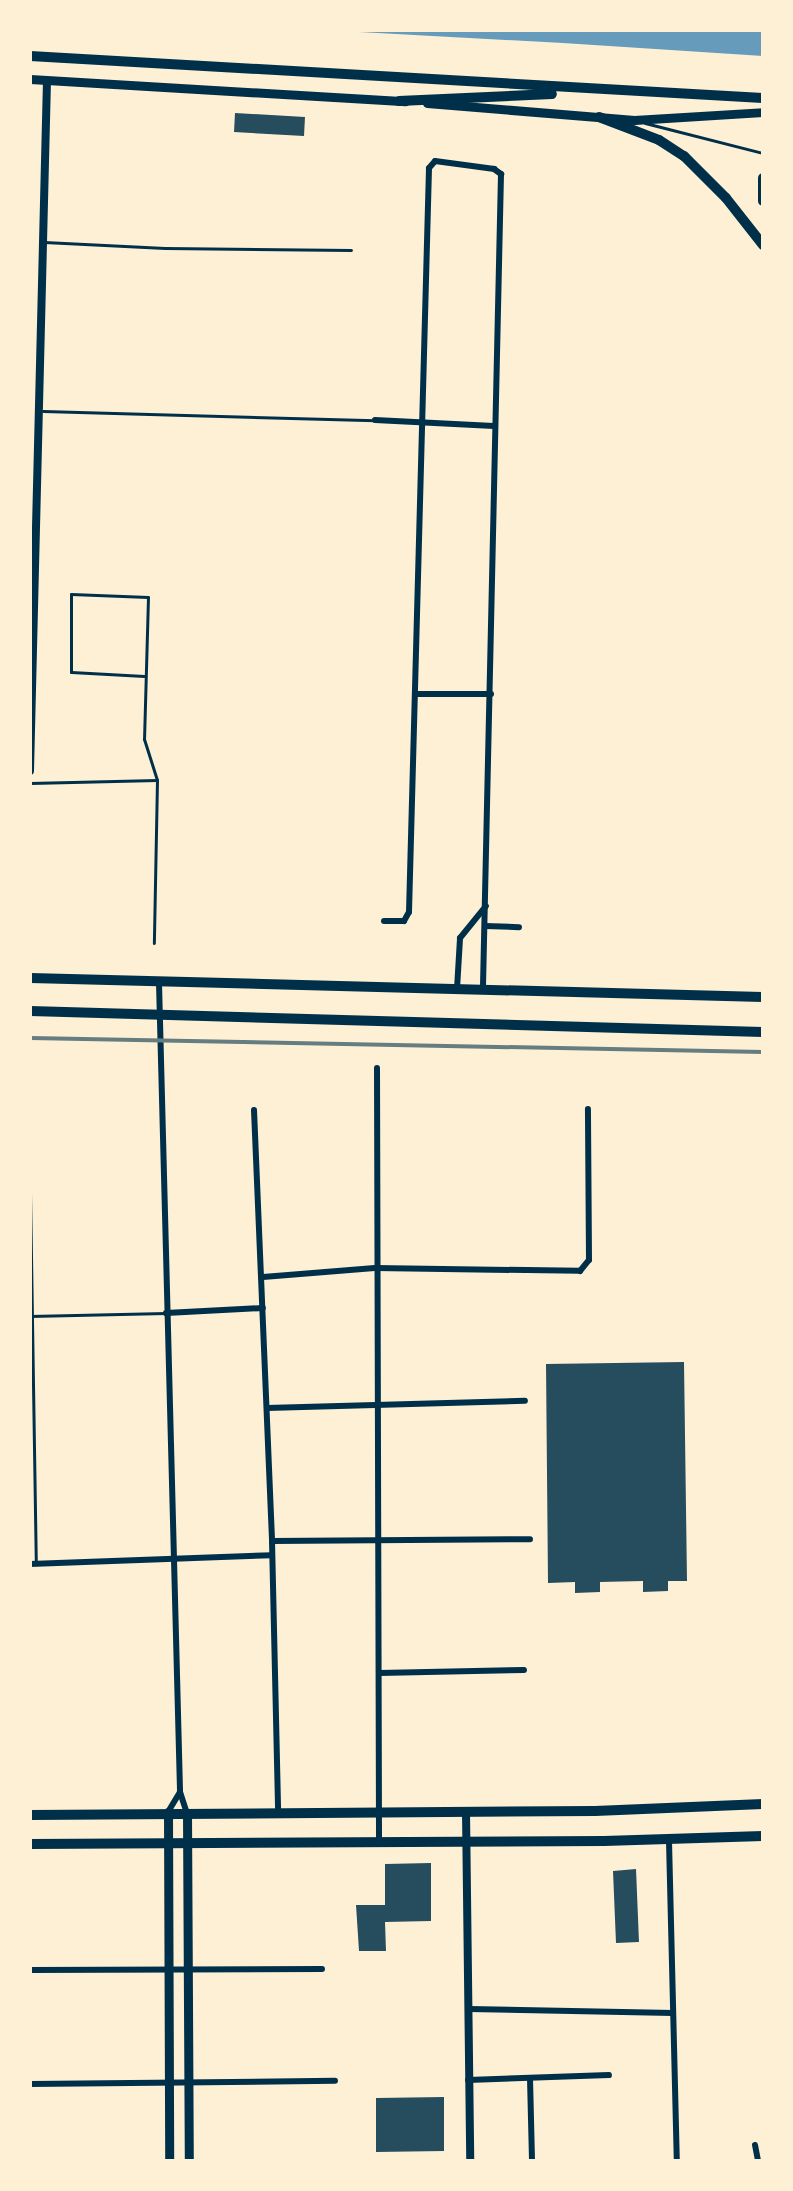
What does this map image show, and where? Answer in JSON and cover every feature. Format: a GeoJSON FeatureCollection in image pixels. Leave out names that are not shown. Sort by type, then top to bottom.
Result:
{"type":"FeatureCollection","features":[{"type":"Feature","properties":{"kind":"main road"},"geometry":{"type":"LineString","coordinates":[[30,56],[763,98]]}},
{"type":"Feature","properties":{"kind":"main road"},"geometry":{"type":"LineString","coordinates":[[30,79],[399,101],[634,120],[763,112]]}},
{"type":"Feature","properties":{"kind":"main road"},"geometry":{"type":"LineString","coordinates":[[399,101],[608,91]]}},
{"type":"Feature","properties":{"kind":"main road"},"geometry":{"type":"LineString","coordinates":[[599,117],[634,129],[684,156],[726,198],[763,245]]}},
{"type":"Feature","properties":{"kind":"main road"},"geometry":{"type":"LineString","coordinates":[[763,178],[763,201]]}},
{"type":"Feature","properties":{"kind":"main road"},"geometry":{"type":"LineString","coordinates":[[30,978],[763,997]]}},
{"type":"Feature","properties":{"kind":"main road"},"geometry":{"type":"LineString","coordinates":[[30,1011],[763,1032]]}},
{"type":"Feature","properties":{"kind":"main road"},"geometry":{"type":"LineString","coordinates":[[30,1815],[466,1812],[763,1804]]}},
{"type":"Feature","properties":{"kind":"main road"},"geometry":{"type":"LineString","coordinates":[[168,1812],[169,2161]]}},
{"type":"Feature","properties":{"kind":"main road"},"geometry":{"type":"LineString","coordinates":[[187,1813],[189,2161]]}},
{"type":"Feature","properties":{"kind":"main road"},"geometry":{"type":"LineString","coordinates":[[30,1844],[467,1839],[669,1841],[763,1836]]}},
{"type":"Feature","properties":{"kind":"street"},"geometry":{"type":"LineString","coordinates":[[30,771],[47,81]]}},
{"type":"Feature","properties":{"kind":"street"},"geometry":{"type":"LineString","coordinates":[[384,921],[404,921],[409,912],[429,168],[435,161],[494,169],[501,174],[483,990]]}},
{"type":"Feature","properties":{"kind":"street"},"geometry":{"type":"LineString","coordinates":[[375,420],[494,426]]}},
{"type":"Feature","properties":{"kind":"street"},"geometry":{"type":"LineString","coordinates":[[415,694],[491,694]]}},
{"type":"Feature","properties":{"kind":"street"},"geometry":{"type":"LineString","coordinates":[[457,990],[460,938],[486,906]]}},
{"type":"Feature","properties":{"kind":"street"},"geometry":{"type":"LineString","coordinates":[[485,926],[519,927]]}},
{"type":"Feature","properties":{"kind":"street"},"geometry":{"type":"LineString","coordinates":[[159,983],[180,1792],[187,1813]]}},
{"type":"Feature","properties":{"kind":"street"},"geometry":{"type":"LineString","coordinates":[[377,1068],[375,1268],[380,1540],[379,1841]]}},
{"type":"Feature","properties":{"kind":"street"},"geometry":{"type":"LineString","coordinates":[[263,1277],[375,1268],[580,1271],[589,1260],[588,1109]]}},
{"type":"Feature","properties":{"kind":"street"},"geometry":{"type":"LineString","coordinates":[[254,1110],[263,1277],[278,1813]]}},
{"type":"Feature","properties":{"kind":"street"},"geometry":{"type":"LineString","coordinates":[[166,1313],[263,1308]]}},
{"type":"Feature","properties":{"kind":"street"},"geometry":{"type":"LineString","coordinates":[[267,1408],[525,1401]]}},
{"type":"Feature","properties":{"kind":"street"},"geometry":{"type":"LineString","coordinates":[[272,1541],[530,1539]]}},
{"type":"Feature","properties":{"kind":"street"},"geometry":{"type":"LineString","coordinates":[[33,1564],[174,1556],[272,1555]]}},
{"type":"Feature","properties":{"kind":"street"},"geometry":{"type":"LineString","coordinates":[[379,1673],[524,1670]]}},
{"type":"Feature","properties":{"kind":"street"},"geometry":{"type":"LineString","coordinates":[[168,1812],[180,1792]]}},
{"type":"Feature","properties":{"kind":"street"},"geometry":{"type":"LineString","coordinates":[[466,1812],[470,2161]]}},
{"type":"Feature","properties":{"kind":"street"},"geometry":{"type":"LineString","coordinates":[[669,1841],[677,2161]]}},
{"type":"Feature","properties":{"kind":"street"},"geometry":{"type":"LineString","coordinates":[[30,1970],[322,1969]]}},
{"type":"Feature","properties":{"kind":"street"},"geometry":{"type":"LineString","coordinates":[[469,2009],[673,2013]]}},
{"type":"Feature","properties":{"kind":"street"},"geometry":{"type":"LineString","coordinates":[[468,2080],[609,2075]]}},
{"type":"Feature","properties":{"kind":"street"},"geometry":{"type":"LineString","coordinates":[[530,2078],[532,2161]]}},
{"type":"Feature","properties":{"kind":"street"},"geometry":{"type":"LineString","coordinates":[[30,2084],[188,2085],[335,2081]]}},
{"type":"Feature","properties":{"kind":"street"},"geometry":{"type":"LineString","coordinates":[[755,2145],[758,2161]]}},
{"type":"Feature","properties":{"kind":"lane"},"geometry":{"type":"LineString","coordinates":[[634,120],[763,153]]}},
{"type":"Feature","properties":{"kind":"lane"},"geometry":{"type":"LineString","coordinates":[[44,242],[165,248],[351,250]]}},
{"type":"Feature","properties":{"kind":"lane"},"geometry":{"type":"LineString","coordinates":[[37,411],[375,420]]}},
{"type":"Feature","properties":{"kind":"lane"},"geometry":{"type":"LineString","coordinates":[[144,676],[71,672],[71,594],[148,597],[144,739],[157,780],[154,943]]}},
{"type":"Feature","properties":{"kind":"lane"},"geometry":{"type":"LineString","coordinates":[[30,783],[157,780]]}},
{"type":"Feature","properties":{"kind":"lane"},"geometry":{"type":"LineString","coordinates":[[30,1193],[33,1564]]}},
{"type":"Feature","properties":{"kind":"lane"},"geometry":{"type":"LineString","coordinates":[[32,1316],[166,1313]]}},
{"type":"Feature","properties":{"kind":"water"},"geometry":{"type":"Polygon","coordinates":[[[323,30],[763,30],[763,56],[563,43],[323,30]]]}},
{"type":"Feature","properties":{"kind":"building"},"geometry":{"type":"Polygon","coordinates":[[[235,113],[305,117],[304,136],[234,132],[235,113]]]}},
{"type":"Feature","properties":{"kind":"building"},"geometry":{"type":"Polygon","coordinates":[[[684,1362],[687,1581],[668,1581],[668,1591],[643,1592],[643,1581],[600,1582],[600,1592],[575,1593],[575,1582],[548,1583],[546,1364],[684,1362]]]}},
{"type":"Feature","properties":{"kind":"building"},"geometry":{"type":"Polygon","coordinates":[[[431,1863],[431,1921],[385,1922],[386,1951],[359,1951],[356,1905],[385,1905],[385,1864],[431,1863]]]}},
{"type":"Feature","properties":{"kind":"building"},"geometry":{"type":"Polygon","coordinates":[[[636,1869],[639,1942],[616,1943],[613,1871],[636,1869]]]}},
{"type":"Feature","properties":{"kind":"building"},"geometry":{"type":"Polygon","coordinates":[[[444,2097],[444,2151],[376,2152],[376,2098],[444,2097]]]}},
{"type":"Feature","properties":{"kind":"railway"},"geometry":{"type":"LineString","coordinates":[[30,1038],[763,1052]]}}]}
